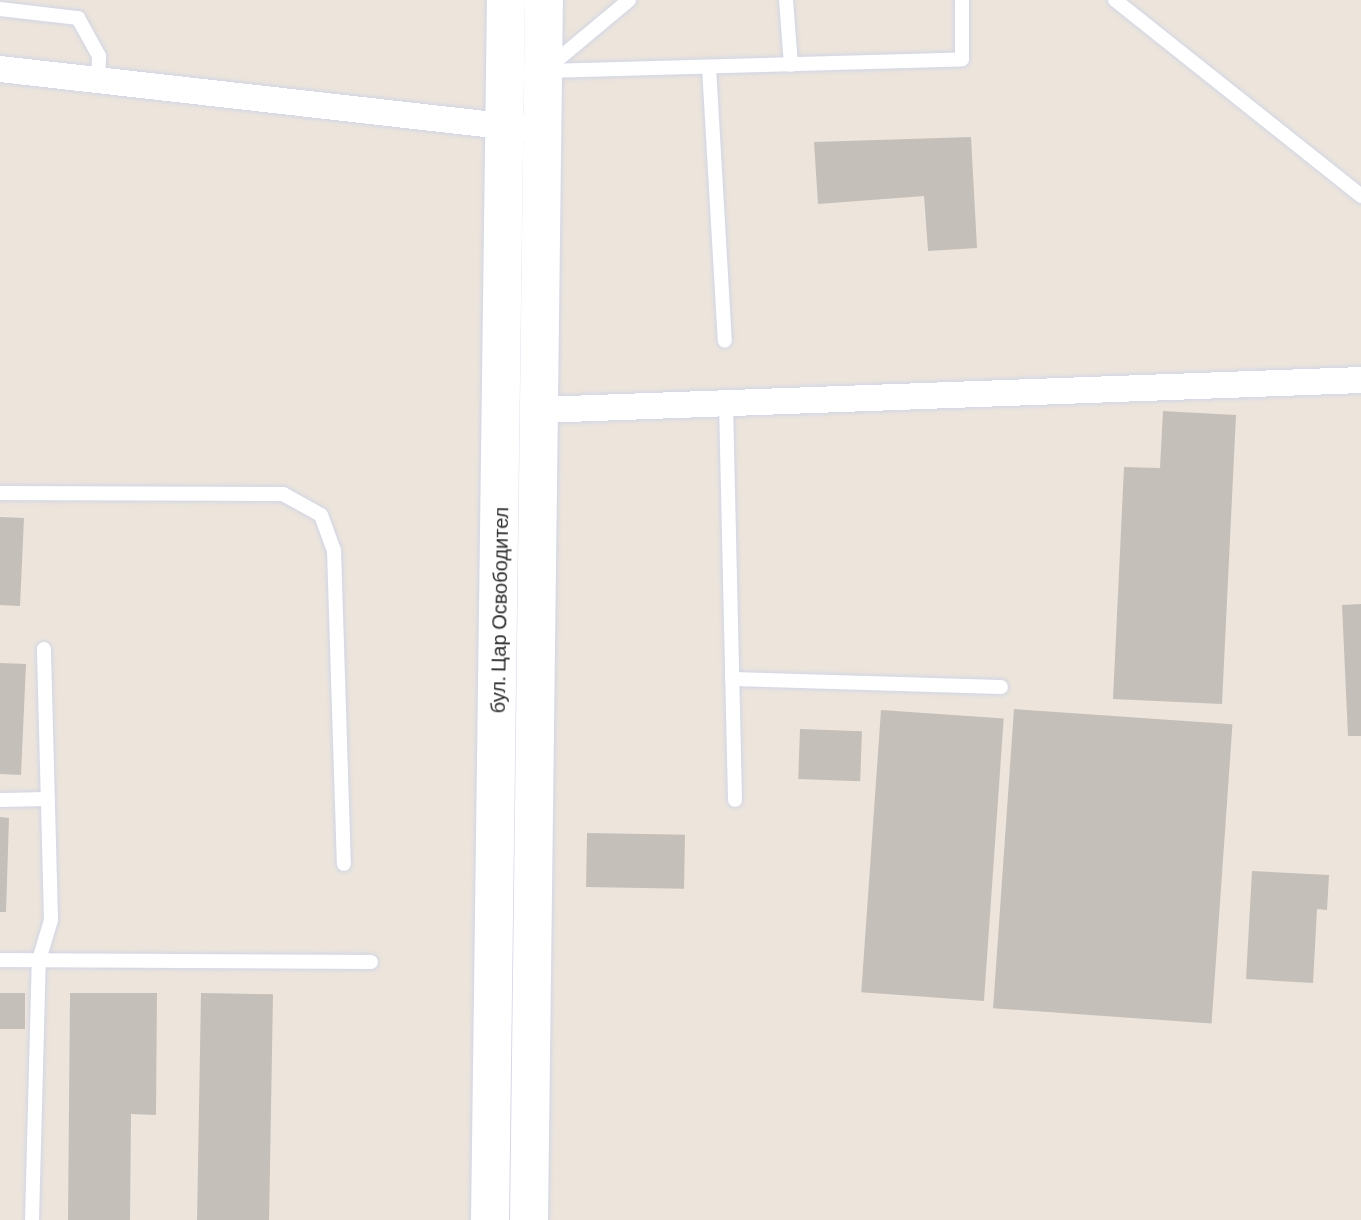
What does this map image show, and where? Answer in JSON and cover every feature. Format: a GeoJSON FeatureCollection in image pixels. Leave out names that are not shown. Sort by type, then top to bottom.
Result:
{"type":"FeatureCollection","features":[{"type":"Feature","properties":{"kind":"main road","name":"бул. Цар Освободител"},"geometry":{"type":"LineString","coordinates":[[490,1220],[506,0]]}},
{"type":"Feature","properties":{"kind":"main road","name":"бул. Цар Освободител"},"geometry":{"type":"LineString","coordinates":[[529,1220],[544,0]]}},
{"type":"Feature","properties":{"kind":"street"},"geometry":{"type":"LineString","coordinates":[[0,69],[505,128],[544,128]]}},
{"type":"Feature","properties":{"kind":"street"},"geometry":{"type":"LineString","coordinates":[[540,410],[1361,380]]}},
{"type":"Feature","properties":{"kind":"lane"},"geometry":{"type":"LineString","coordinates":[[544,71],[629,0]]}},
{"type":"Feature","properties":{"kind":"lane"},"geometry":{"type":"LineString","coordinates":[[786,0],[791,65]]}},
{"type":"Feature","properties":{"kind":"lane"},"geometry":{"type":"LineString","coordinates":[[544,71],[962,59],[962,0]]}},
{"type":"Feature","properties":{"kind":"lane"},"geometry":{"type":"LineString","coordinates":[[1115,0],[1361,196]]}},
{"type":"Feature","properties":{"kind":"lane"},"geometry":{"type":"LineString","coordinates":[[0,9],[78,18],[99,56],[98,80]]}},
{"type":"Feature","properties":{"kind":"lane"},"geometry":{"type":"LineString","coordinates":[[709,67],[725,341]]}},
{"type":"Feature","properties":{"kind":"lane"},"geometry":{"type":"LineString","coordinates":[[726,403],[735,800]]}},
{"type":"Feature","properties":{"kind":"lane"},"geometry":{"type":"LineString","coordinates":[[0,493],[283,494],[321,515],[334,550],[344,864]]}},
{"type":"Feature","properties":{"kind":"lane"},"geometry":{"type":"LineString","coordinates":[[32,1220],[39,960],[51,920],[44,649]]}},
{"type":"Feature","properties":{"kind":"lane"},"geometry":{"type":"LineString","coordinates":[[732,679],[1001,687]]}},
{"type":"Feature","properties":{"kind":"lane"},"geometry":{"type":"LineString","coordinates":[[0,800],[48,799]]}},
{"type":"Feature","properties":{"kind":"lane"},"geometry":{"type":"LineString","coordinates":[[0,960],[371,962]]}},
{"type":"Feature","properties":{"kind":"building"},"geometry":{"type":"Polygon","coordinates":[[[971,137],[977,248],[928,251],[924,196],[818,204],[814,142],[971,137]]]}},
{"type":"Feature","properties":{"kind":"building"},"geometry":{"type":"Polygon","coordinates":[[[1163,411],[1236,415],[1222,704],[1113,699],[1124,467],[1160,468],[1163,411]]]}},
{"type":"Feature","properties":{"kind":"building"},"geometry":{"type":"Polygon","coordinates":[[[0,517],[24,518],[20,606],[0,605],[0,517]]]}},
{"type":"Feature","properties":{"kind":"building"},"geometry":{"type":"Polygon","coordinates":[[[1361,604],[1361,736],[1348,736],[1342,605],[1361,604]]]}},
{"type":"Feature","properties":{"kind":"building"},"geometry":{"type":"Polygon","coordinates":[[[0,663],[26,664],[21,775],[0,774],[0,663]]]}},
{"type":"Feature","properties":{"kind":"building"},"geometry":{"type":"Polygon","coordinates":[[[1014,709],[1232,724],[1212,1024],[993,1008],[1014,709]]]}},
{"type":"Feature","properties":{"kind":"building"},"geometry":{"type":"Polygon","coordinates":[[[881,710],[1004,719],[984,1001],[861,992],[881,710]]]}},
{"type":"Feature","properties":{"kind":"building"},"geometry":{"type":"Polygon","coordinates":[[[800,729],[862,731],[860,781],[798,779],[800,729]]]}},
{"type":"Feature","properties":{"kind":"building"},"geometry":{"type":"Polygon","coordinates":[[[0,817],[9,818],[6,912],[0,912],[0,817]]]}},
{"type":"Feature","properties":{"kind":"building"},"geometry":{"type":"Polygon","coordinates":[[[587,833],[685,835],[684,889],[586,887],[587,833]]]}},
{"type":"Feature","properties":{"kind":"building"},"geometry":{"type":"Polygon","coordinates":[[[1252,871],[1329,875],[1327,910],[1317,909],[1313,983],[1246,979],[1252,871]]]}},
{"type":"Feature","properties":{"kind":"building"},"geometry":{"type":"Polygon","coordinates":[[[0,993],[25,993],[25,1029],[0,1029],[0,993]]]}},
{"type":"Feature","properties":{"kind":"building"},"geometry":{"type":"Polygon","coordinates":[[[70,993],[157,993],[156,1115],[131,1114],[130,1220],[68,1220],[70,993]]]}},
{"type":"Feature","properties":{"kind":"building"},"geometry":{"type":"Polygon","coordinates":[[[201,993],[273,994],[269,1220],[197,1220],[201,993]]]}}]}
